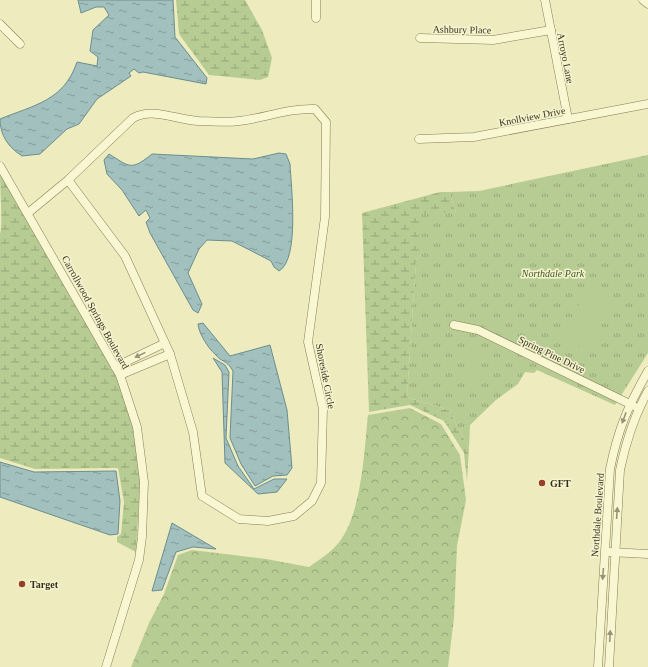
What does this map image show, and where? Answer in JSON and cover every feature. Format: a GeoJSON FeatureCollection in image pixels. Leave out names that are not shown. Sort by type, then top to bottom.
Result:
{"type":"FeatureCollection","features":[{"type":"Feature","properties":{"kind":"street"},"geometry":{"type":"LineString","coordinates":[[316,0],[316,18]]}},
{"type":"Feature","properties":{"kind":"street","name":"Arroyo Lane"},"geometry":{"type":"LineString","coordinates":[[545,0],[568,119]]}},
{"type":"Feature","properties":{"kind":"street"},"geometry":{"type":"LineString","coordinates":[[644,0],[648,4]]}},
{"type":"Feature","properties":{"kind":"street"},"geometry":{"type":"LineString","coordinates":[[0,24],[20,44]]}},
{"type":"Feature","properties":{"kind":"street","name":"Ashbury Place"},"geometry":{"type":"LineString","coordinates":[[420,38],[493,40],[551,30]]}},
{"type":"Feature","properties":{"kind":"street","name":"Knollview Drive"},"geometry":{"type":"LineString","coordinates":[[419,139],[474,137],[648,104]]}},
{"type":"Feature","properties":{"kind":"street","name":"Shoreside Circle"},"geometry":{"type":"LineString","coordinates":[[28,213],[68,180],[133,118],[143,113],[152,113],[186,120],[239,122],[298,108],[315,109],[326,122],[325,217],[308,342],[323,409],[321,483],[312,500],[294,516],[268,521],[239,519],[202,496],[193,432],[170,354],[125,256],[68,180]]}},
{"type":"Feature","properties":{"kind":"street","name":"Carrollwood Springs Boulevard"},"geometry":{"type":"LineString","coordinates":[[0,166],[120,375],[137,427],[144,482],[142,537],[139,560],[106,667]]}},
{"type":"Feature","properties":{"kind":"street","name":"Spring Pine Drive"},"geometry":{"type":"LineString","coordinates":[[454,325],[478,330],[638,408]]}},
{"type":"Feature","properties":{"kind":"street"},"geometry":{"type":"LineString","coordinates":[[115,367],[165,344]]}},
{"type":"Feature","properties":{"kind":"street"},"geometry":{"type":"LineString","coordinates":[[120,375],[170,354]]}},
{"type":"Feature","properties":{"kind":"street","name":"Northdale Boulevard"},"geometry":{"type":"LineString","coordinates":[[598,667],[610,469],[617,438],[630,403],[648,371]]}},
{"type":"Feature","properties":{"kind":"street","name":"Northdale Boulevard"},"geometry":{"type":"LineString","coordinates":[[609,667],[614,552],[620,470],[626,441],[638,408],[648,391]]}},
{"type":"Feature","properties":{"kind":"street"},"geometry":{"type":"LineString","coordinates":[[605,552],[648,554]]}},
{"type":"Feature","properties":{"kind":"green space"},"geometry":{"type":"Polygon","coordinates":[[[176,0],[245,0],[262,30],[272,58],[268,77],[260,80],[209,75],[179,34],[176,0]]]}},
{"type":"Feature","properties":{"kind":"green space","name":"Northdale Park"},"geometry":{"type":"Polygon","coordinates":[[[648,155],[648,353],[615,405],[537,370],[534,373],[525,372],[518,384],[496,400],[470,425],[469,448],[449,410],[407,397],[416,260],[421,255],[421,213],[456,212],[449,192],[479,191],[648,155]]]}},
{"type":"Feature","properties":{"kind":"green space"},"geometry":{"type":"Polygon","coordinates":[[[0,174],[116,376],[133,428],[140,482],[136,552],[117,542],[117,537],[121,534],[124,502],[118,468],[35,469],[0,458],[0,174]]]}},
{"type":"Feature","properties":{"kind":"green space"},"geometry":{"type":"Polygon","coordinates":[[[440,192],[449,192],[456,212],[421,215],[421,255],[416,260],[407,397],[449,410],[469,448],[467,481],[464,453],[444,421],[410,405],[369,412],[362,213],[440,192]]]}},
{"type":"Feature","properties":{"kind":"green space"},"geometry":{"type":"Polygon","coordinates":[[[587,286],[613,299],[589,351],[563,339],[587,286]]]}},
{"type":"Feature","properties":{"kind":"green space"},"geometry":{"type":"Polygon","coordinates":[[[499,317],[490,329],[471,319],[499,317]]]}},
{"type":"Feature","properties":{"kind":"green space"},"geometry":{"type":"Polygon","coordinates":[[[455,349],[481,351],[480,363],[454,361],[455,349]]]}},
{"type":"Feature","properties":{"kind":"green space"},"geometry":{"type":"Polygon","coordinates":[[[453,369],[479,371],[478,383],[452,381],[453,369]]]}},
{"type":"Feature","properties":{"kind":"green space"},"geometry":{"type":"Polygon","coordinates":[[[410,408],[441,424],[460,455],[466,500],[457,546],[454,618],[448,667],[131,667],[149,623],[164,594],[178,555],[192,550],[266,559],[309,567],[331,551],[343,536],[351,521],[356,504],[363,466],[368,415],[410,408]]]}},
{"type":"Feature","properties":{"kind":"water"},"geometry":{"type":"Polygon","coordinates":[[[78,0],[173,0],[175,37],[207,78],[206,84],[143,72],[139,73],[134,69],[129,73],[131,76],[97,99],[79,124],[67,129],[40,154],[22,156],[9,145],[3,135],[0,119],[36,105],[56,93],[71,75],[77,62],[97,66],[98,57],[90,51],[93,30],[109,15],[104,7],[96,7],[81,13],[78,0]]]}},
{"type":"Feature","properties":{"kind":"water"},"geometry":{"type":"Polygon","coordinates":[[[279,153],[286,154],[290,164],[292,188],[292,238],[286,264],[279,271],[274,267],[271,261],[232,241],[207,240],[199,249],[188,273],[202,304],[198,313],[193,310],[150,233],[146,222],[150,218],[146,210],[139,216],[122,190],[107,174],[104,160],[109,154],[126,164],[135,165],[152,154],[253,159],[279,153]]]}},
{"type":"Feature","properties":{"kind":"water"},"geometry":{"type":"Polygon","coordinates":[[[203,323],[230,356],[270,345],[287,410],[292,468],[287,475],[273,476],[255,486],[241,464],[230,438],[233,371],[207,345],[200,332],[198,324],[203,323]]]}},
{"type":"Feature","properties":{"kind":"water"},"geometry":{"type":"Polygon","coordinates":[[[213,358],[225,365],[229,372],[226,438],[238,466],[254,489],[274,479],[287,479],[277,492],[258,494],[225,463],[222,372],[213,358]]]}},
{"type":"Feature","properties":{"kind":"water"},"geometry":{"type":"Polygon","coordinates":[[[0,462],[34,472],[116,471],[120,501],[118,534],[110,535],[0,497],[0,462]]]}},
{"type":"Feature","properties":{"kind":"water"},"geometry":{"type":"Polygon","coordinates":[[[172,523],[216,549],[193,547],[176,552],[162,590],[152,591],[172,523]]]}},
{"type":"Feature","properties":{"kind":"place","name":"GFT"},"geometry":{"type":"Point","coordinates":[542,483]}},
{"type":"Feature","properties":{"kind":"place","name":"Target"},"geometry":{"type":"Point","coordinates":[22,584]}}]}
